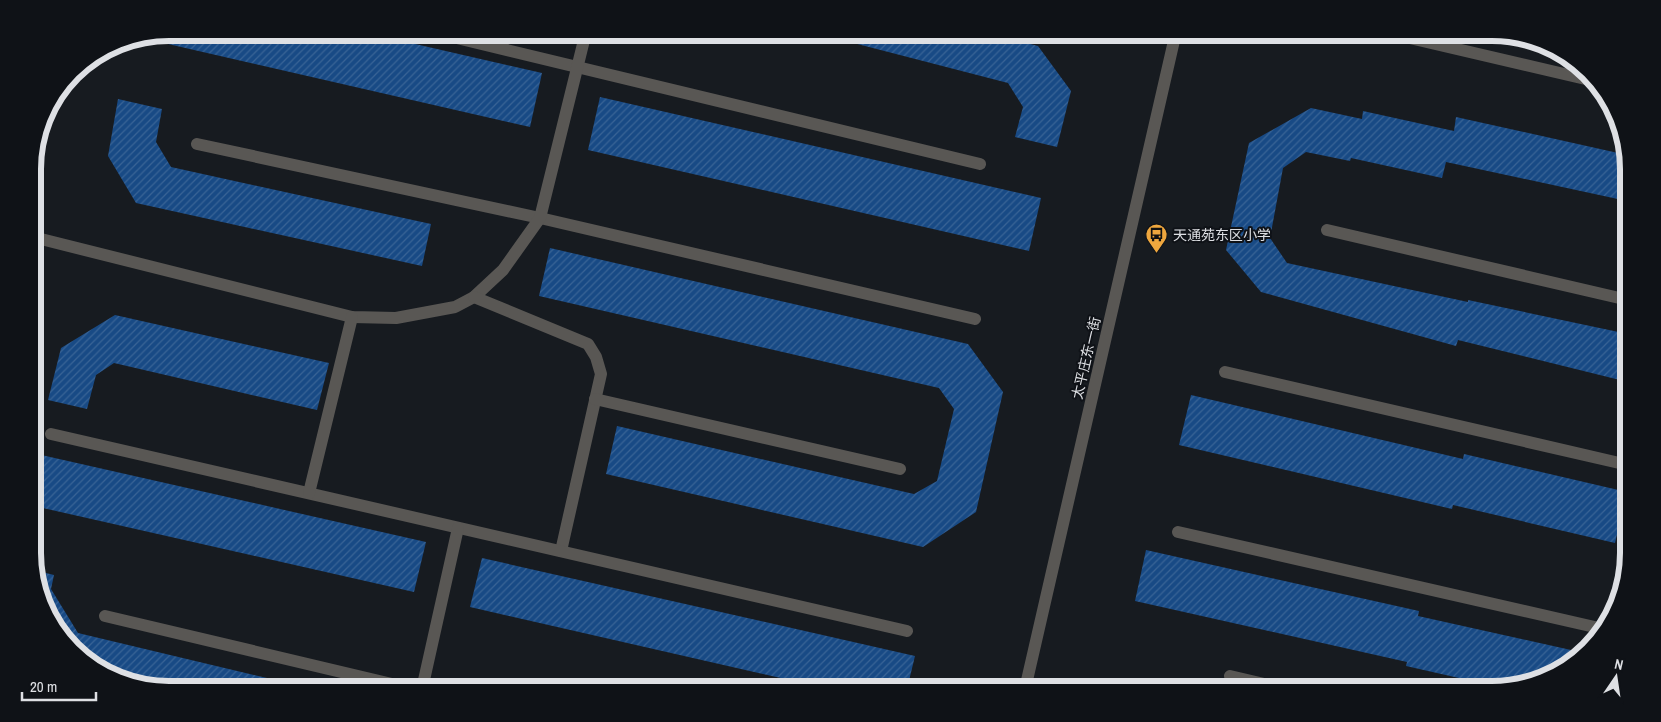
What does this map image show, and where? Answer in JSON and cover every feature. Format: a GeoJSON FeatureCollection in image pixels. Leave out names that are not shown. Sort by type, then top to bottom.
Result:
{"type":"FeatureCollection","features":[{"type":"Feature","properties":{"kind":"street"},"geometry":{"type":"LineString","coordinates":[[469,41],[980,164]]}},
{"type":"Feature","properties":{"kind":"street"},"geometry":{"type":"LineString","coordinates":[[42,239],[352,317],[396,318],[455,307],[474,297],[503,270],[540,218],[584,41]]}},
{"type":"Feature","properties":{"kind":"street","name":"太平庄东一街"},"geometry":{"type":"LineString","coordinates":[[1027,680],[1174,41]]}},
{"type":"Feature","properties":{"kind":"street"},"geometry":{"type":"LineString","coordinates":[[1423,41],[1581,78]]}},
{"type":"Feature","properties":{"kind":"street"},"geometry":{"type":"LineString","coordinates":[[197,144],[540,218],[975,319]]}},
{"type":"Feature","properties":{"kind":"street"},"geometry":{"type":"LineString","coordinates":[[1327,230],[1620,298]]}},
{"type":"Feature","properties":{"kind":"street"},"geometry":{"type":"LineString","coordinates":[[474,297],[588,344],[596,357],[601,374],[561,551]]}},
{"type":"Feature","properties":{"kind":"street"},"geometry":{"type":"LineString","coordinates":[[309,493],[352,317]]}},
{"type":"Feature","properties":{"kind":"street"},"geometry":{"type":"LineString","coordinates":[[1226,372],[1620,463]]}},
{"type":"Feature","properties":{"kind":"street"},"geometry":{"type":"LineString","coordinates":[[595,399],[900,469]]}},
{"type":"Feature","properties":{"kind":"street"},"geometry":{"type":"LineString","coordinates":[[51,434],[907,631]]}},
{"type":"Feature","properties":{"kind":"street"},"geometry":{"type":"LineString","coordinates":[[424,681],[458,528]]}},
{"type":"Feature","properties":{"kind":"street"},"geometry":{"type":"LineString","coordinates":[[1178,532],[1596,627]]}},
{"type":"Feature","properties":{"kind":"street"},"geometry":{"type":"LineString","coordinates":[[105,616],[375,681]]}},
{"type":"Feature","properties":{"kind":"street"},"geometry":{"type":"LineString","coordinates":[[1230,676],[1248,680]]}},
{"type":"Feature","properties":{"kind":"building"},"geometry":{"type":"Polygon","coordinates":[[[402,41],[542,73],[530,127],[158,42],[402,41]]]}},
{"type":"Feature","properties":{"kind":"building"},"geometry":{"type":"Polygon","coordinates":[[[846,41],[1019,41],[1038,46],[1071,91],[1057,147],[1015,137],[1023,107],[1008,83],[846,41]]]}},
{"type":"Feature","properties":{"kind":"building"},"geometry":{"type":"Polygon","coordinates":[[[600,97],[1041,198],[1029,251],[588,150],[600,97]]]}},
{"type":"Feature","properties":{"kind":"building"},"geometry":{"type":"Polygon","coordinates":[[[118,99],[162,109],[156,142],[171,167],[431,224],[422,266],[136,203],[108,156],[118,99]]]}},
{"type":"Feature","properties":{"kind":"building"},"geometry":{"type":"Polygon","coordinates":[[[1311,108],[1362,119],[1363,111],[1454,131],[1456,117],[1619,153],[1620,199],[1446,162],[1442,178],[1351,158],[1350,161],[1306,152],[1283,168],[1270,238],[1287,263],[1620,332],[1620,380],[1458,340],[1456,346],[1261,292],[1226,250],[1249,143],[1311,108]]]}},
{"type":"Feature","properties":{"kind":"building"},"geometry":{"type":"Polygon","coordinates":[[[550,248],[968,344],[1003,392],[976,512],[923,547],[606,474],[617,426],[914,494],[937,481],[954,409],[939,388],[539,296],[550,248]]]}},
{"type":"Feature","properties":{"kind":"building"},"geometry":{"type":"Polygon","coordinates":[[[115,315],[329,363],[317,410],[114,363],[96,375],[87,409],[48,400],[61,348],[115,315]]]}},
{"type":"Feature","properties":{"kind":"building"},"geometry":{"type":"Polygon","coordinates":[[[1191,395],[1463,459],[1464,454],[1620,490],[1620,522],[1615,543],[1453,505],[1452,509],[1179,445],[1191,395]]]}},
{"type":"Feature","properties":{"kind":"building"},"geometry":{"type":"Polygon","coordinates":[[[41,455],[426,542],[414,592],[41,508],[41,455]]]}},
{"type":"Feature","properties":{"kind":"building"},"geometry":{"type":"Polygon","coordinates":[[[1146,550],[1419,611],[1418,616],[1574,651],[1548,668],[1533,674],[1500,680],[1468,680],[1406,666],[1407,662],[1135,601],[1146,550]]]}},
{"type":"Feature","properties":{"kind":"building"},"geometry":{"type":"Polygon","coordinates":[[[482,558],[915,656],[909,680],[792,681],[470,607],[482,558]]]}},
{"type":"Feature","properties":{"kind":"building"},"geometry":{"type":"Polygon","coordinates":[[[43,572],[54,575],[51,589],[78,633],[267,678],[266,681],[169,681],[128,674],[105,664],[79,643],[58,617],[51,602],[43,572]]]}},
{"type":"Feature","properties":{"kind":"place","name":"天通苑东区小学"},"geometry":{"type":"Point","coordinates":[1157,254]}}]}
